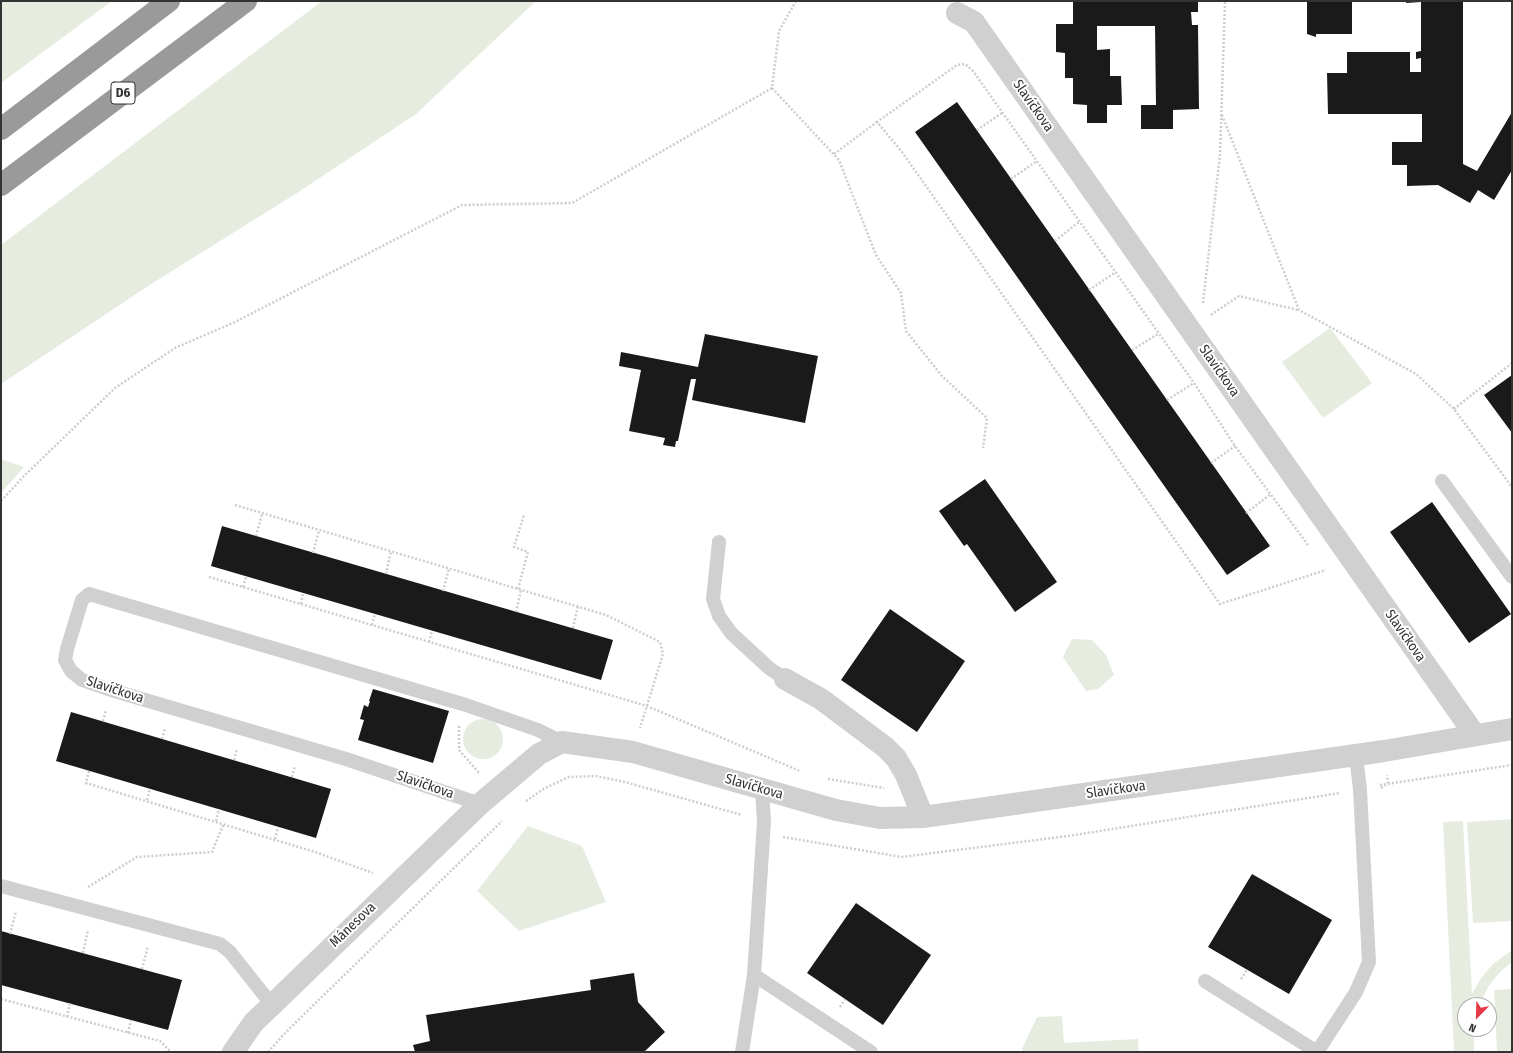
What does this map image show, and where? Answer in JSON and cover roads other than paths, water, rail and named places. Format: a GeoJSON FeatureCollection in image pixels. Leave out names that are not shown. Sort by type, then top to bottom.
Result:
{"type":"FeatureCollection","features":[{"type":"Feature","properties":{"kind":"highway"},"geometry":{"type":"LineString","coordinates":[[1,129],[169,1]]}},
{"type":"Feature","properties":{"kind":"highway","name":"D6"},"geometry":{"type":"LineString","coordinates":[[1,185],[246,1]]}},
{"type":"Feature","properties":{"kind":"street","name":"Slavíčkova"},"geometry":{"type":"LineString","coordinates":[[957,13],[974,22],[1475,735]]}},
{"type":"Feature","properties":{"kind":"street"},"geometry":{"type":"LineString","coordinates":[[785,680],[821,699],[885,747],[896,758],[910,784],[923,817]]}},
{"type":"Feature","properties":{"kind":"street","name":"Slavíčkova"},"geometry":{"type":"LineString","coordinates":[[562,742],[633,752],[843,812],[880,818],[923,817],[1356,755],[1512,729]]}},
{"type":"Feature","properties":{"kind":"street"},"geometry":{"type":"LineString","coordinates":[[480,804],[539,754],[562,742]]}},
{"type":"Feature","properties":{"kind":"street","name":"Mánesova"},"geometry":{"type":"LineString","coordinates":[[233,1052],[254,1022],[480,804]]}},
{"type":"Feature","properties":{"kind":"lane"},"geometry":{"type":"LineString","coordinates":[[1442,481],[1512,577]]}},
{"type":"Feature","properties":{"kind":"lane"},"geometry":{"type":"LineString","coordinates":[[719,542],[713,599],[719,616],[731,633],[769,668],[785,680]]}},
{"type":"Feature","properties":{"kind":"lane","name":"Slavíčkova"},"geometry":{"type":"LineString","coordinates":[[480,804],[346,759],[126,695],[82,680],[71,671],[65,660],[67,648],[82,600],[89,594],[466,705],[538,730],[562,742]]}},
{"type":"Feature","properties":{"kind":"lane"},"geometry":{"type":"LineString","coordinates":[[1205,981],[1317,1052],[1356,992],[1369,962],[1360,790],[1356,755]]}},
{"type":"Feature","properties":{"kind":"lane"},"geometry":{"type":"LineString","coordinates":[[742,1052],[754,974],[764,822],[762,790]]}},
{"type":"Feature","properties":{"kind":"lane"},"geometry":{"type":"LineString","coordinates":[[1,886],[220,944],[230,952],[272,1005]]}},
{"type":"Feature","properties":{"kind":"lane"},"geometry":{"type":"LineString","coordinates":[[754,974],[871,1052]]}}]}
